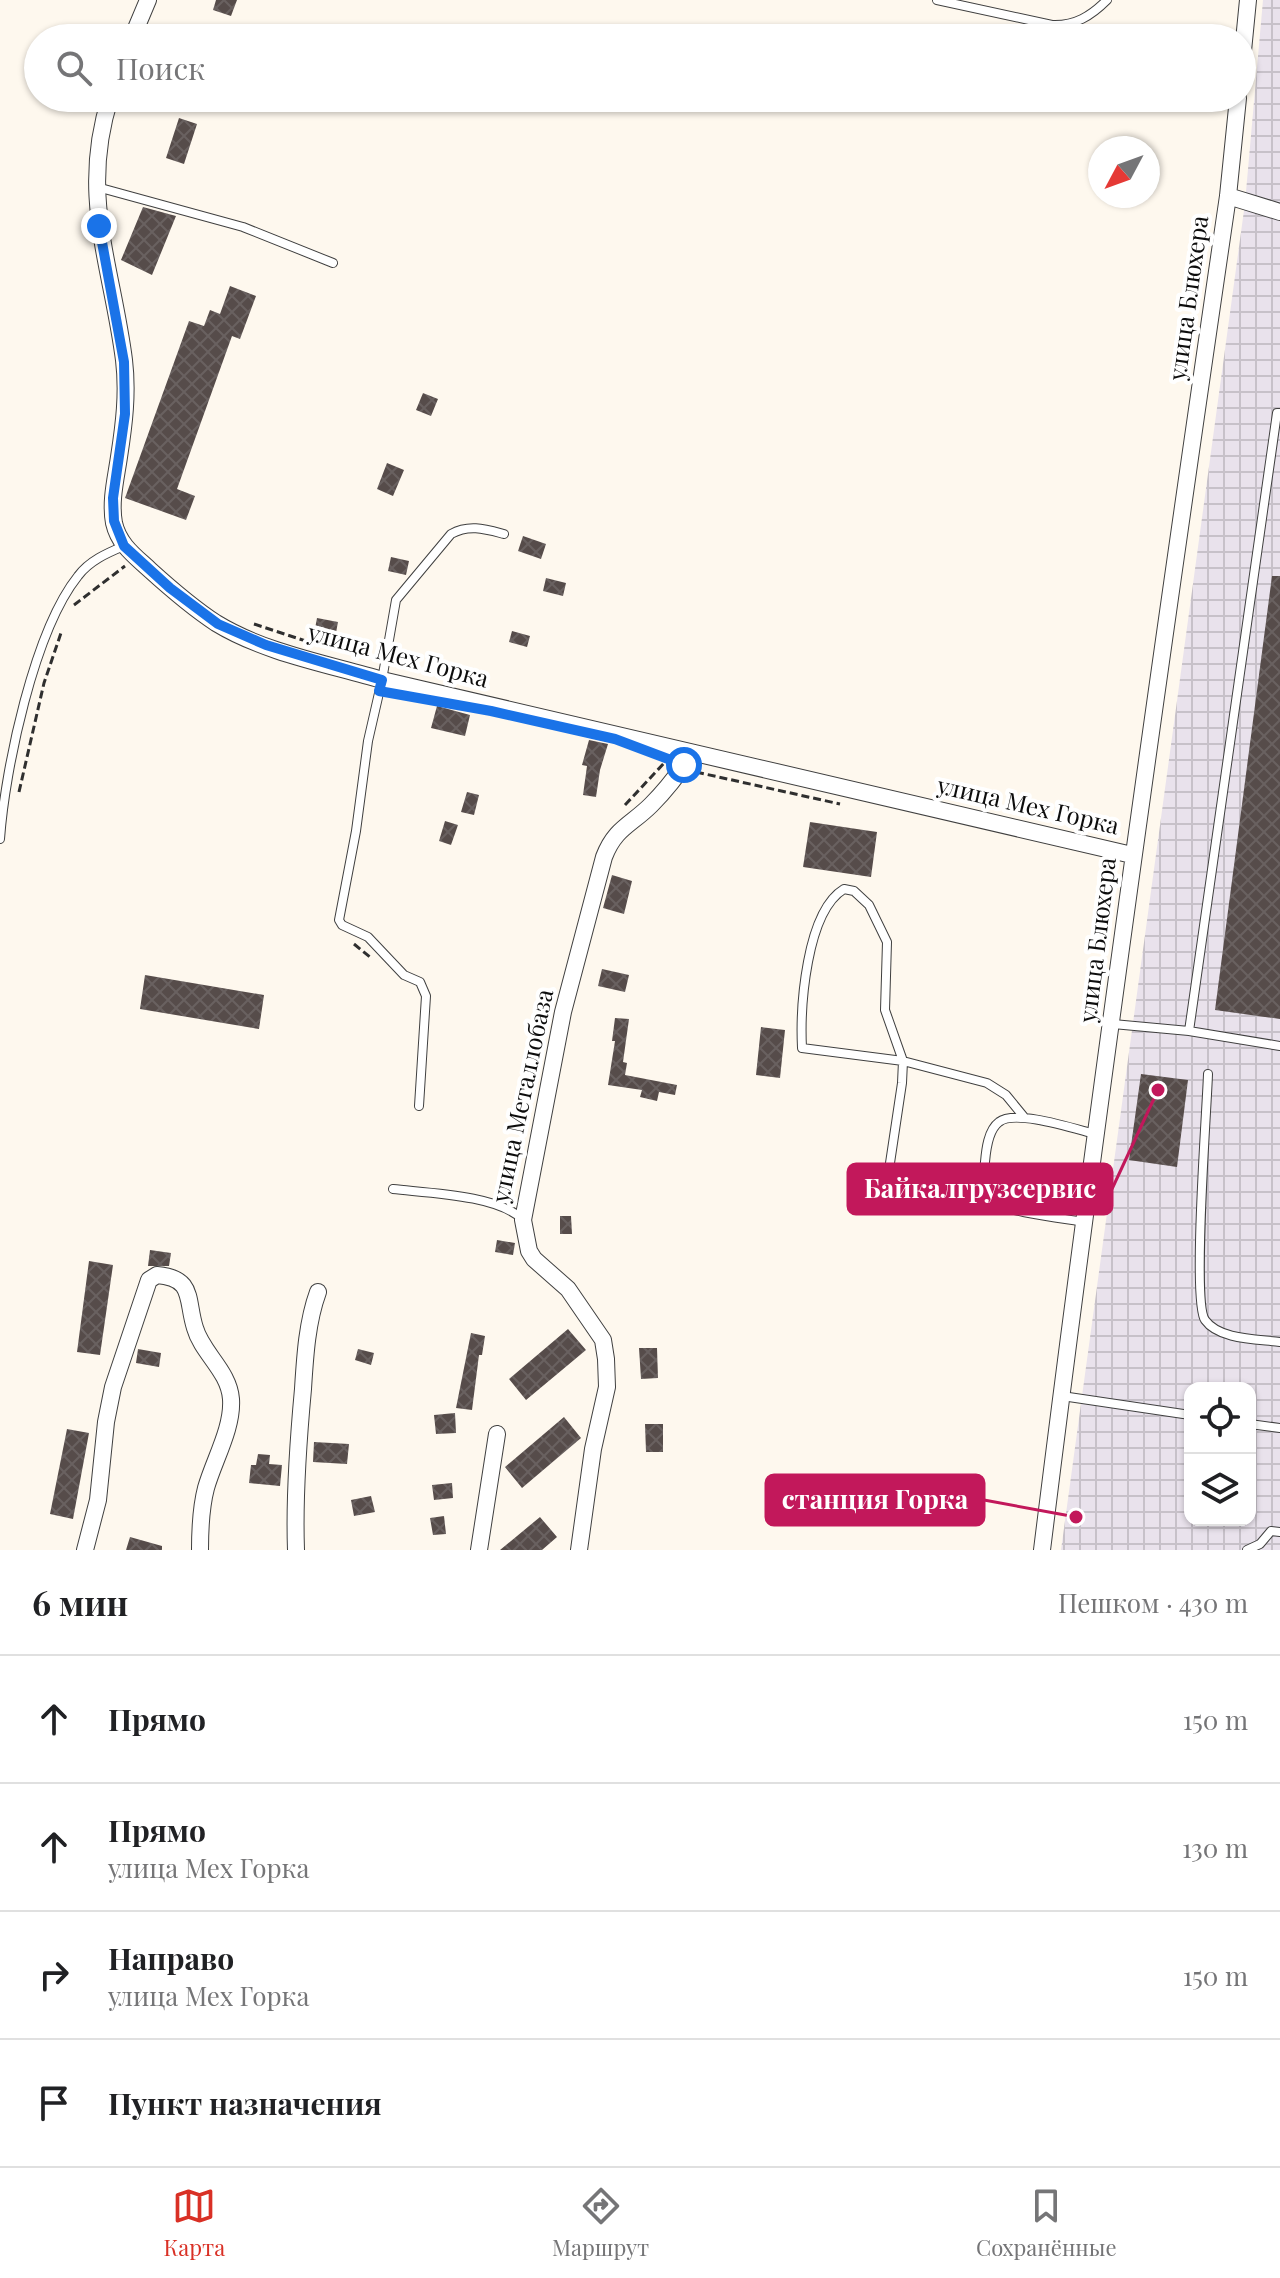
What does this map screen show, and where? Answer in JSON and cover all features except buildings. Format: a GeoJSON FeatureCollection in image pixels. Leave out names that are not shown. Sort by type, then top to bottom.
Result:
{"type":"FeatureCollection","features":[{"type":"Feature","properties":{"kind":"street"},"geometry":{"type":"LineString","coordinates":[[138,24],[148,0]]}},
{"type":"Feature","properties":{"kind":"street"},"geometry":{"type":"LineString","coordinates":[[1246,24],[1248,0]]}},
{"type":"Feature","properties":{"kind":"street"},"geometry":{"type":"LineString","coordinates":[[106,112],[100,131],[96,186],[99,226],[124,362],[125,414],[113,498],[120,548]]}},
{"type":"Feature","properties":{"kind":"street","name":"улица Блюхера"},"geometry":{"type":"LineString","coordinates":[[1042,1550],[1095,1134],[1113,1024],[1132,855],[1228,196],[1237,112]]}},
{"type":"Feature","properties":{"kind":"street"},"geometry":{"type":"LineString","coordinates":[[1228,196],[1280,212]]}},
{"type":"Feature","properties":{"kind":"street","name":"улица Мех Горка"},"geometry":{"type":"LineString","coordinates":[[120,548],[218,624],[266,645],[382,680],[688,759],[1132,855]]}},
{"type":"Feature","properties":{"kind":"street","name":"улица Металлобаза"},"geometry":{"type":"LineString","coordinates":[[579,1550],[593,1449],[607,1387],[603,1340],[568,1289],[534,1259],[529,1251],[523,1220],[563,1012],[604,857],[611,839],[649,807],[688,759]]}},
{"type":"Feature","properties":{"kind":"street"},"geometry":{"type":"LineString","coordinates":[[85,1550],[98,1500],[113,1387],[149,1280],[157,1275],[176,1279],[187,1291],[194,1327],[227,1383],[231,1400],[226,1428],[205,1491],[200,1550]]}},
{"type":"Feature","properties":{"kind":"street"},"geometry":{"type":"LineString","coordinates":[[296,1550],[297,1453],[306,1353],[313,1304],[318,1292]]}},
{"type":"Feature","properties":{"kind":"street"},"geometry":{"type":"LineString","coordinates":[[479,1550],[497,1434]]}},
{"type":"Feature","properties":{"kind":"lane"},"geometry":{"type":"LineString","coordinates":[[937,0],[1047,24]]}},
{"type":"Feature","properties":{"kind":"lane"},"geometry":{"type":"LineString","coordinates":[[1071,24],[1084,19],[1107,0]]}},
{"type":"Feature","properties":{"kind":"lane"},"geometry":{"type":"LineString","coordinates":[[96,186],[243,227],[333,263]]}},
{"type":"Feature","properties":{"kind":"lane"},"geometry":{"type":"LineString","coordinates":[[1189,1031],[1277,413],[1280,413]]}},
{"type":"Feature","properties":{"kind":"lane"},"geometry":{"type":"LineString","coordinates":[[419,1106],[426,996],[423,987],[414,977],[404,975],[388,961],[368,937],[342,925],[339,920],[368,741],[396,600],[451,534],[474,527],[504,534]]}},
{"type":"Feature","properties":{"kind":"lane"},"geometry":{"type":"LineString","coordinates":[[0,839],[10,761],[45,640],[61,603],[85,567],[120,548]]}},
{"type":"Feature","properties":{"kind":"lane"},"geometry":{"type":"LineString","coordinates":[[890,1163],[903,1061],[885,1010],[887,942],[869,905],[854,891],[844,889],[827,902],[810,956],[800,1016],[802,1048],[903,1061],[987,1083],[1006,1095],[1024,1117]]}},
{"type":"Feature","properties":{"kind":"lane"},"geometry":{"type":"LineString","coordinates":[[1113,1024],[1189,1031],[1280,1046]]}},
{"type":"Feature","properties":{"kind":"lane"},"geometry":{"type":"LineString","coordinates":[[1208,1074],[1200,1254],[1201,1311],[1205,1320],[1217,1329],[1237,1336],[1280,1342]]}},
{"type":"Feature","properties":{"kind":"lane"},"geometry":{"type":"LineString","coordinates":[[1084,1222],[995,1205],[985,1192],[984,1166],[992,1131],[999,1122],[1010,1117],[1024,1117],[1095,1134]]}},
{"type":"Feature","properties":{"kind":"lane"},"geometry":{"type":"LineString","coordinates":[[393,1189],[489,1202],[515,1212],[523,1220]]}},
{"type":"Feature","properties":{"kind":"lane"},"geometry":{"type":"LineString","coordinates":[[1061,1396],[1184,1414]]}},
{"type":"Feature","properties":{"kind":"lane"},"geometry":{"type":"LineString","coordinates":[[1256,1425],[1280,1428]]}},
{"type":"Feature","properties":{"kind":"lane"},"geometry":{"type":"LineString","coordinates":[[1247,1550],[1260,1544],[1271,1531],[1280,1532]]}},
{"type":"Feature","properties":{"kind":"path"},"geometry":{"type":"LineString","coordinates":[[120,548],[133,570]]}},
{"type":"Feature","properties":{"kind":"path"},"geometry":{"type":"LineString","coordinates":[[69,608],[128,564]]}},
{"type":"Feature","properties":{"kind":"path"},"geometry":{"type":"LineString","coordinates":[[248,622],[320,646]]}},
{"type":"Feature","properties":{"kind":"path"},"geometry":{"type":"LineString","coordinates":[[19,791],[44,683],[64,623]]}},
{"type":"Feature","properties":{"kind":"path"},"geometry":{"type":"LineString","coordinates":[[626,804],[669,758],[688,759],[697,773],[850,806]]}},
{"type":"Feature","properties":{"kind":"path"},"geometry":{"type":"LineString","coordinates":[[348,939],[369,957]]}},
{"type":"Feature","properties":{"kind":"shaded area"},"geometry":{"type":"Polygon","coordinates":[[[1263,0],[1280,0],[1280,1550],[1061,1550],[1245,203],[1253,112],[1256,112],[1263,0]]]}},
{"type":"Feature","properties":{"kind":"place","name":"Байкалгрузсервис"},"geometry":{"type":"Point","coordinates":[1158,1090]}},
{"type":"Feature","properties":{"kind":"place","name":"станция Горка"},"geometry":{"type":"Point","coordinates":[1076,1517]}},
{"type":"Feature","properties":{"kind":"route"},"geometry":{"type":"LineString","coordinates":[[99,226],[124,362],[125,414],[113,498],[114,521],[124,546],[170,588],[218,624],[266,645],[382,680],[379,691],[491,711],[615,739],[684,765]]}}]}
